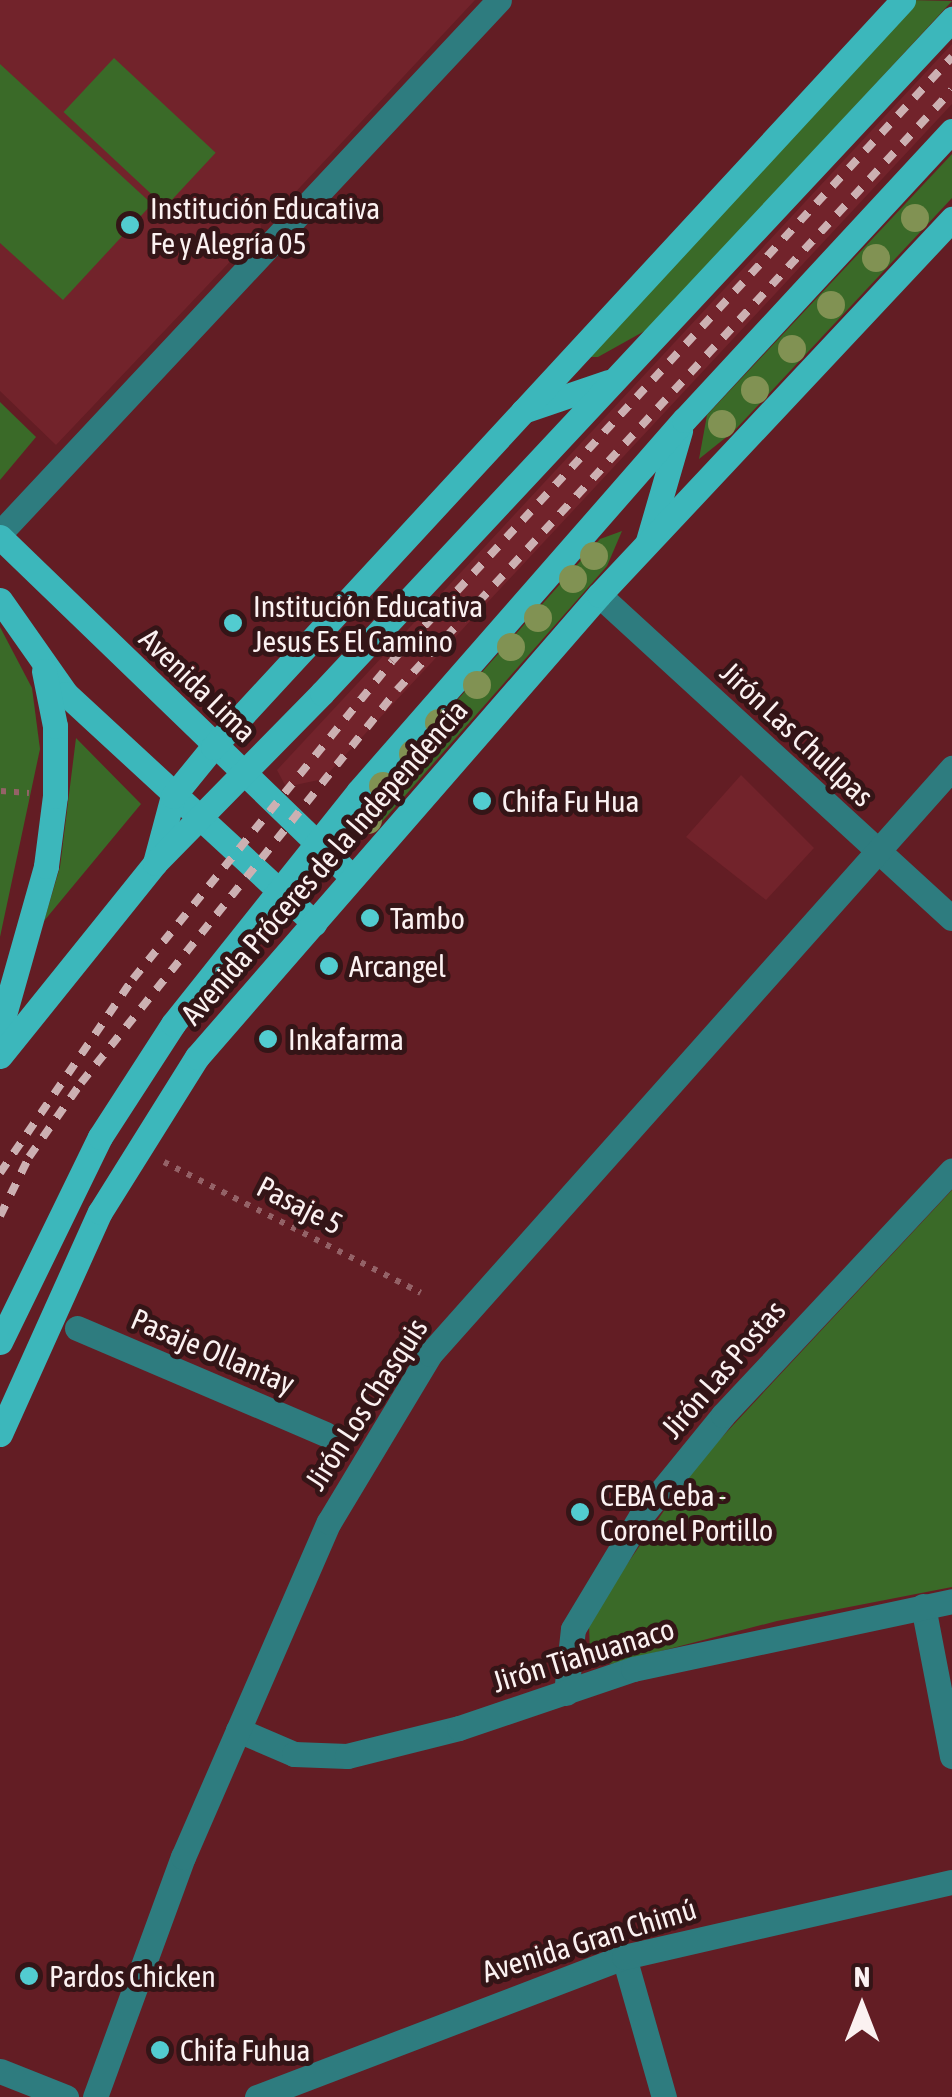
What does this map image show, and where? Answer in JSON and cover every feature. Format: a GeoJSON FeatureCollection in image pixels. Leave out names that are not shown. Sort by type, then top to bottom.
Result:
{"type":"FeatureCollection","features":[{"type":"Feature","properties":{"kind":"main road"},"geometry":{"type":"LineString","coordinates":[[155,864],[172,796],[214,746],[903,0]]}},
{"type":"Feature","properties":{"kind":"main road"},"geometry":{"type":"LineString","coordinates":[[0,1056],[155,864],[245,775],[952,19]]}},
{"type":"Feature","properties":{"kind":"main road","name":"Avenida Próceres de la Independencia"},"geometry":{"type":"LineString","coordinates":[[0,1342],[121,1100],[151,1052],[318,842],[684,420],[952,131]]}},
{"type":"Feature","properties":{"kind":"main road","name":"Avenida Próceres de la Independencia"},"geometry":{"type":"LineString","coordinates":[[0,1434],[132,1154],[197,1057],[599,595],[952,219]]}},
{"type":"Feature","properties":{"kind":"main road"},"geometry":{"type":"LineString","coordinates":[[519,412],[613,380]]}},
{"type":"Feature","properties":{"kind":"main road"},"geometry":{"type":"LineString","coordinates":[[646,546],[684,420]]}},
{"type":"Feature","properties":{"kind":"main road","name":"Avenida Lima"},"geometry":{"type":"LineString","coordinates":[[0,535],[352,878]]}},
{"type":"Feature","properties":{"kind":"main road"},"geometry":{"type":"LineString","coordinates":[[0,600],[66,694],[172,796],[314,923]]}},
{"type":"Feature","properties":{"kind":"main road"},"geometry":{"type":"LineString","coordinates":[[0,1029],[46,866],[55,796],[55,726],[39,652]]}},
{"type":"Feature","properties":{"kind":"street"},"geometry":{"type":"LineString","coordinates":[[0,535],[499,0]]}},
{"type":"Feature","properties":{"kind":"street","name":"Jirón Las Chullpas"},"geometry":{"type":"LineString","coordinates":[[599,595],[952,918]]}},
{"type":"Feature","properties":{"kind":"street","name":"Jirón Los Chasquis"},"geometry":{"type":"LineString","coordinates":[[95,2097],[124,2004],[329,1522],[430,1354],[874,850],[952,768]]}},
{"type":"Feature","properties":{"kind":"street","name":"Jirón Las Postas"},"geometry":{"type":"LineString","coordinates":[[566,1693],[573,1629],[640,1516],[736,1401],[952,1170]]}},
{"type":"Feature","properties":{"kind":"street","name":"Pasaje Ollantay"},"geometry":{"type":"LineString","coordinates":[[76,1328],[325,1434]]}},
{"type":"Feature","properties":{"kind":"street","name":"Jirón Tiahuanaco"},"geometry":{"type":"LineString","coordinates":[[238,1730],[294,1754],[347,1756],[652,1664],[952,1600]]}},
{"type":"Feature","properties":{"kind":"street"},"geometry":{"type":"LineString","coordinates":[[923,1606],[952,1756]]}},
{"type":"Feature","properties":{"kind":"street","name":"Avenida Gran Chimú"},"geometry":{"type":"LineString","coordinates":[[256,2097],[624,1957],[952,1882]]}},
{"type":"Feature","properties":{"kind":"street"},"geometry":{"type":"LineString","coordinates":[[624,1957],[664,2097]]}},
{"type":"Feature","properties":{"kind":"street"},"geometry":{"type":"LineString","coordinates":[[0,2071],[66,2097]]}},
{"type":"Feature","properties":{"kind":"path"},"geometry":{"type":"LineString","coordinates":[[1,791],[30,793]]}},
{"type":"Feature","properties":{"kind":"path","name":"Pasaje 5"},"geometry":{"type":"LineString","coordinates":[[158,1159],[421,1293]]}},
{"type":"Feature","properties":{"kind":"shaded area","name":"Institución Educativa Fe y Alegría 05"},"geometry":{"type":"Polygon","coordinates":[[[0,0],[475,0],[289,199],[281,197],[260,220],[261,229],[56,445],[0,391],[0,0]]]}},
{"type":"Feature","properties":{"kind":"shaded area"},"geometry":{"type":"Polygon","coordinates":[[[952,44],[952,104],[323,779],[286,787],[277,770],[952,44]]]}},
{"type":"Feature","properties":{"kind":"shaded area"},"geometry":{"type":"Polygon","coordinates":[[[741,775],[814,848],[766,900],[686,837],[741,775]]]}},
{"type":"Feature","properties":{"kind":"green space"},"geometry":{"type":"Polygon","coordinates":[[[907,0],[952,1],[650,328],[598,357],[583,357],[907,0]]]}},
{"type":"Feature","properties":{"kind":"green space"},"geometry":{"type":"Polygon","coordinates":[[[114,58],[216,153],[165,207],[64,112],[114,58]]]}},
{"type":"Feature","properties":{"kind":"green space"},"geometry":{"type":"Polygon","coordinates":[[[0,64],[152,204],[63,300],[0,243],[0,64]]]}},
{"type":"Feature","properties":{"kind":"green space"},"geometry":{"type":"Polygon","coordinates":[[[952,154],[952,198],[734,431],[699,459],[707,415],[952,154]]]}},
{"type":"Feature","properties":{"kind":"green space"},"geometry":{"type":"Polygon","coordinates":[[[0,402],[36,437],[0,480],[0,402]]]}},
{"type":"Feature","properties":{"kind":"green space"},"geometry":{"type":"Polygon","coordinates":[[[622,531],[607,566],[381,823],[347,833],[351,820],[600,539],[622,531]]]}},
{"type":"Feature","properties":{"kind":"green space"},"geometry":{"type":"Polygon","coordinates":[[[0,627],[32,688],[40,749],[0,937],[0,627]]]}},
{"type":"Feature","properties":{"kind":"green space"},"geometry":{"type":"Polygon","coordinates":[[[76,738],[141,804],[44,921],[60,867],[76,738]]]}},
{"type":"Feature","properties":{"kind":"green space"},"geometry":{"type":"Polygon","coordinates":[[[952,1190],[952,1587],[777,1621],[611,1664],[590,1654],[589,1626],[607,1593],[695,1466],[952,1190]]]}},
{"type":"Feature","properties":{"kind":"railway"},"geometry":{"type":"LineString","coordinates":[[0,1173],[133,979],[392,661],[952,57]]}},
{"type":"Feature","properties":{"kind":"railway"},"geometry":{"type":"LineString","coordinates":[[0,1216],[29,1157],[81,1083],[397,690],[952,90]]}},
{"type":"Feature","properties":{"kind":"place","name":"Institución Educativa Fe y Alegría 05"},"geometry":{"type":"Point","coordinates":[130,225]}},
{"type":"Feature","properties":{"kind":"place","name":"Institución Educativa Jesus Es El Camino"},"geometry":{"type":"Point","coordinates":[233,623]}},
{"type":"Feature","properties":{"kind":"place","name":"Chifa Fu Hua"},"geometry":{"type":"Point","coordinates":[482,801]}},
{"type":"Feature","properties":{"kind":"place","name":"Tambo"},"geometry":{"type":"Point","coordinates":[370,918]}},
{"type":"Feature","properties":{"kind":"place","name":"Arcangel"},"geometry":{"type":"Point","coordinates":[329,966]}},
{"type":"Feature","properties":{"kind":"place","name":"Inkafarma"},"geometry":{"type":"Point","coordinates":[268,1039]}},
{"type":"Feature","properties":{"kind":"place","name":"CEBA Ceba - Coronel Portillo"},"geometry":{"type":"Point","coordinates":[580,1512]}},
{"type":"Feature","properties":{"kind":"place","name":"Pardos Chicken"},"geometry":{"type":"Point","coordinates":[29,1976]}},
{"type":"Feature","properties":{"kind":"place","name":"Chifa Fuhua"},"geometry":{"type":"Point","coordinates":[160,2050]}}]}
